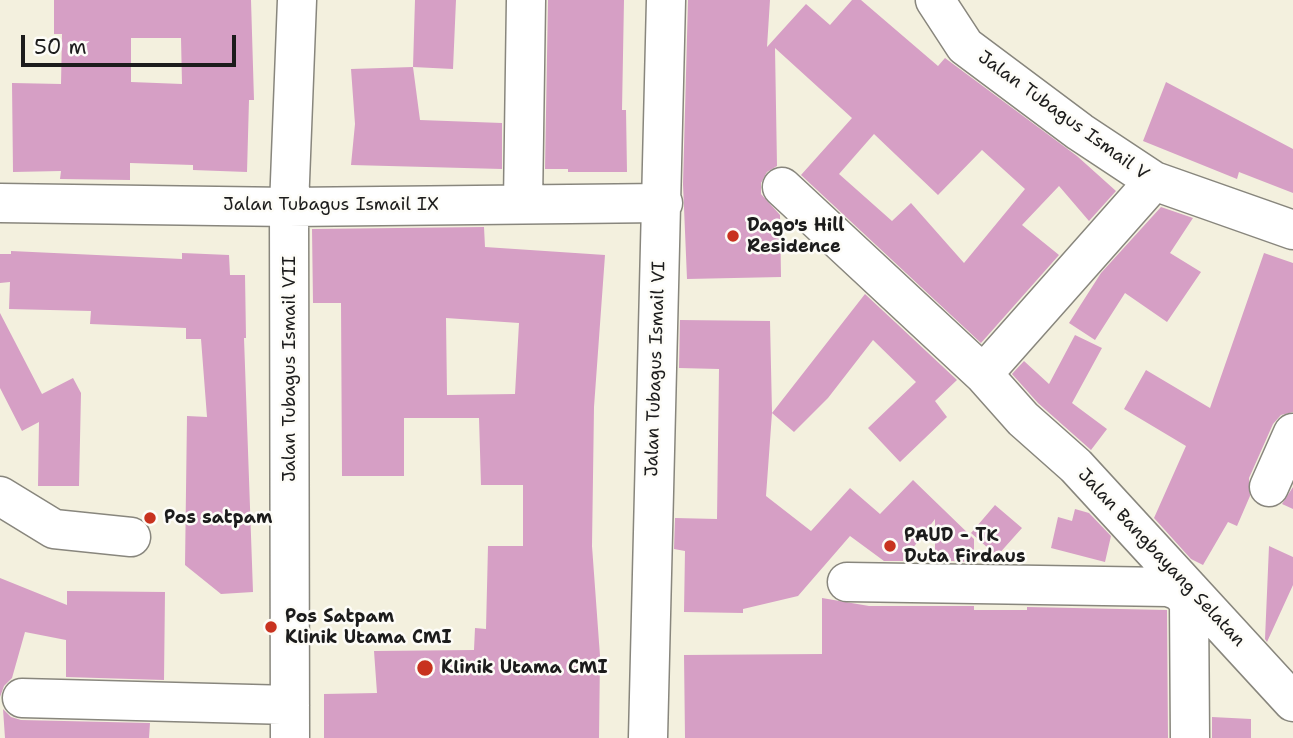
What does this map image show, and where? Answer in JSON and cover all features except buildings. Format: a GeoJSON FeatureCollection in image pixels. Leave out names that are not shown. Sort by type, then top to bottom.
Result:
{"type":"FeatureCollection","features":[{"type":"Feature","properties":{"kind":"street","name":"Jalan Tubagus Ismail VII"},"geometry":{"type":"LineString","coordinates":[[290,721],[289,207],[297,0]]}},
{"type":"Feature","properties":{"kind":"street"},"geometry":{"type":"LineString","coordinates":[[523,203],[526,0]]}},
{"type":"Feature","properties":{"kind":"street","name":"Jalan Tubagus Ismail VI"},"geometry":{"type":"LineString","coordinates":[[648,738],[666,0]]}},
{"type":"Feature","properties":{"kind":"street","name":"Jalan Tubagus Ismail V"},"geometry":{"type":"LineString","coordinates":[[934,0],[965,46],[1080,132],[1154,181],[1293,230]]}},
{"type":"Feature","properties":{"kind":"street"},"geometry":{"type":"LineString","coordinates":[[983,374],[1154,181]]}},
{"type":"Feature","properties":{"kind":"street","name":"Jalan Bangbayang Selatan"},"geometry":{"type":"LineString","coordinates":[[782,187],[983,374],[1023,419],[1076,466],[1193,599],[1293,702]]}},
{"type":"Feature","properties":{"kind":"street","name":"Jalan Tubagus Ismail IX"},"geometry":{"type":"LineString","coordinates":[[0,203],[289,207],[523,203],[663,204]]}},
{"type":"Feature","properties":{"kind":"street"},"geometry":{"type":"LineString","coordinates":[[1269,487],[1293,433]]}},
{"type":"Feature","properties":{"kind":"street"},"geometry":{"type":"LineString","coordinates":[[0,496],[54,529],[131,537]]}},
{"type":"Feature","properties":{"kind":"street"},"geometry":{"type":"LineString","coordinates":[[847,582],[1168,587],[1193,599],[1190,738]]}},
{"type":"Feature","properties":{"kind":"street"},"geometry":{"type":"LineString","coordinates":[[22,698],[290,721]]}},
{"type":"Feature","properties":{"kind":"place","name":"Dago's Hill Residence"},"geometry":{"type":"Point","coordinates":[733,236]}},
{"type":"Feature","properties":{"kind":"place","name":"Pos satpam"},"geometry":{"type":"Point","coordinates":[150,518]}},
{"type":"Feature","properties":{"kind":"place","name":"PAUD - TK Duta Firdaus"},"geometry":{"type":"Point","coordinates":[890,546]}},
{"type":"Feature","properties":{"kind":"place","name":"Pos Satpam Klinik Utama CMI"},"geometry":{"type":"Point","coordinates":[271,627]}},
{"type":"Feature","properties":{"kind":"place","name":"Klinik Utama CMI"},"geometry":{"type":"Point","coordinates":[425,668]}}]}
